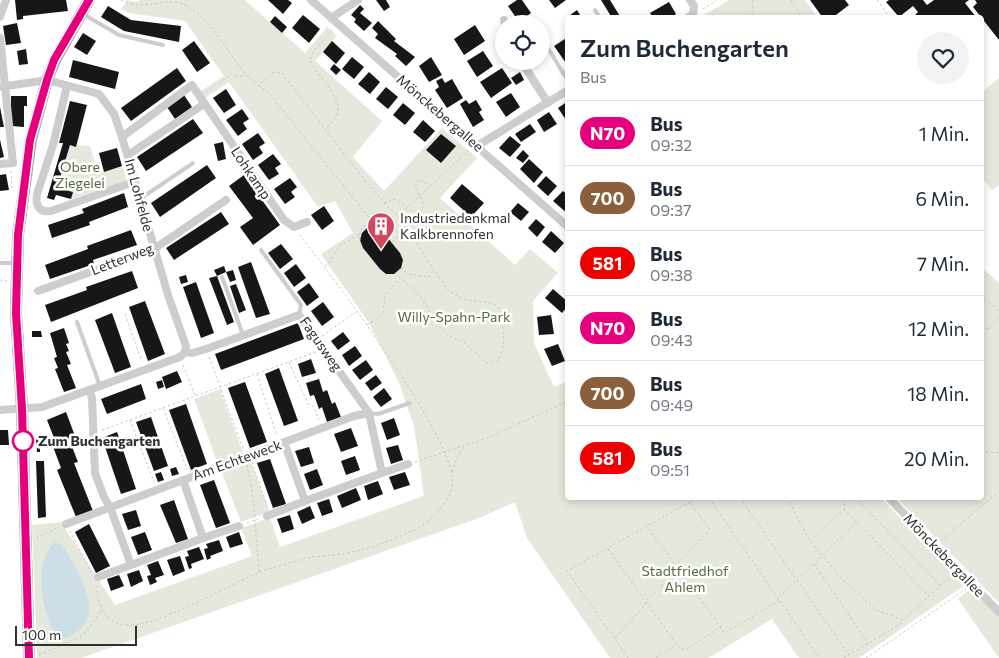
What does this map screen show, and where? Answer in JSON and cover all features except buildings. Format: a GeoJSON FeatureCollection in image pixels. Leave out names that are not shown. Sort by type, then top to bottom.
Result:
{"type":"FeatureCollection","features":[{"type":"Feature","properties":{"kind":"main road"},"geometry":{"type":"LineString","coordinates":[[34,657],[25,542],[16,263],[24,178],[30,140],[54,60],[89,0]]}},
{"type":"Feature","properties":{"kind":"street","name":"Mönckebergallee"},"geometry":{"type":"LineString","coordinates":[[311,0],[565,224]]}},
{"type":"Feature","properties":{"kind":"street"},"geometry":{"type":"LineString","coordinates":[[331,18],[358,0]]}},
{"type":"Feature","properties":{"kind":"street"},"geometry":{"type":"LineString","coordinates":[[690,0],[694,6],[690,15]]}},
{"type":"Feature","properties":{"kind":"street"},"geometry":{"type":"LineString","coordinates":[[0,17],[4,2]]}},
{"type":"Feature","properties":{"kind":"street"},"geometry":{"type":"LineString","coordinates":[[0,38],[3,87],[13,162],[0,164]]}},
{"type":"Feature","properties":{"kind":"street"},"geometry":{"type":"LineString","coordinates":[[527,70],[548,103]]}},
{"type":"Feature","properties":{"kind":"street"},"geometry":{"type":"LineString","coordinates":[[3,87],[47,80]]}},
{"type":"Feature","properties":{"kind":"street","name":"Im Lohfelde"},"geometry":{"type":"LineString","coordinates":[[47,80],[99,94],[114,114],[128,155],[154,249],[186,346],[182,354]]}},
{"type":"Feature","properties":{"kind":"street","name":"Lohkamp"},"geometry":{"type":"LineString","coordinates":[[122,137],[192,85],[284,220],[294,227]]}},
{"type":"Feature","properties":{"kind":"street"},"geometry":{"type":"LineString","coordinates":[[68,86],[53,145],[37,194],[36,202],[39,208],[43,211],[51,211],[134,182]]}},
{"type":"Feature","properties":{"kind":"street"},"geometry":{"type":"LineString","coordinates":[[476,145],[565,92]]}},
{"type":"Feature","properties":{"kind":"street"},"geometry":{"type":"LineString","coordinates":[[128,155],[204,104]]}},
{"type":"Feature","properties":{"kind":"street","name":"Letterweg"},"geometry":{"type":"LineString","coordinates":[[38,291],[154,249],[226,200]]}},
{"type":"Feature","properties":{"kind":"street"},"geometry":{"type":"LineString","coordinates":[[294,227],[307,222]]}},
{"type":"Feature","properties":{"kind":"street"},"geometry":{"type":"LineString","coordinates":[[0,410],[42,407],[182,354],[206,349],[299,315]]}},
{"type":"Feature","properties":{"kind":"street","name":"Fagusweg"},"geometry":{"type":"LineString","coordinates":[[299,315],[369,413]]}},
{"type":"Feature","properties":{"kind":"street"},"geometry":{"type":"LineString","coordinates":[[89,390],[92,398],[95,473],[131,564]]}},
{"type":"Feature","properties":{"kind":"street"},"geometry":{"type":"LineString","coordinates":[[369,413],[382,473]]}},
{"type":"Feature","properties":{"kind":"street","name":"Am Echteweck"},"geometry":{"type":"LineString","coordinates":[[66,524],[321,428],[369,413]]}},
{"type":"Feature","properties":{"kind":"street"},"geometry":{"type":"LineString","coordinates":[[282,443],[305,501]]}},
{"type":"Feature","properties":{"kind":"street"},"geometry":{"type":"LineString","coordinates":[[268,515],[408,464]]}},
{"type":"Feature","properties":{"kind":"street"},"geometry":{"type":"LineString","coordinates":[[186,478],[203,538]]}},
{"type":"Feature","properties":{"kind":"street","name":"Mönckebergallee"},"geometry":{"type":"LineString","coordinates":[[891,500],[999,612]]}},
{"type":"Feature","properties":{"kind":"street"},"geometry":{"type":"LineString","coordinates":[[98,577],[239,526]]}},
{"type":"Feature","properties":{"kind":"lane"},"geometry":{"type":"LineString","coordinates":[[595,10],[598,15]]}},
{"type":"Feature","properties":{"kind":"lane"},"geometry":{"type":"LineString","coordinates":[[82,13],[119,35],[163,45]]}},
{"type":"Feature","properties":{"kind":"lane"},"geometry":{"type":"LineString","coordinates":[[550,51],[565,71]]}},
{"type":"Feature","properties":{"kind":"lane"},"geometry":{"type":"LineString","coordinates":[[140,199],[193,163]]}},
{"type":"Feature","properties":{"kind":"lane","name":"Fagusweg"},"geometry":{"type":"LineString","coordinates":[[261,250],[301,305],[299,315]]}},
{"type":"Feature","properties":{"kind":"lane"},"geometry":{"type":"LineString","coordinates":[[0,263],[16,263]]}},
{"type":"Feature","properties":{"kind":"lane"},"geometry":{"type":"LineString","coordinates":[[222,277],[243,335]]}},
{"type":"Feature","properties":{"kind":"lane"},"geometry":{"type":"LineString","coordinates":[[77,322],[100,386]]}},
{"type":"Feature","properties":{"kind":"lane","name":"Am Echteweck"},"geometry":{"type":"LineString","coordinates":[[369,413],[378,414],[410,403]]}},
{"type":"Feature","properties":{"kind":"path"},"geometry":{"type":"LineString","coordinates":[[121,0],[136,5],[175,1],[202,18],[220,37],[245,74],[260,84],[376,226],[363,226],[358,235],[339,246],[330,262],[324,266]]}},
{"type":"Feature","properties":{"kind":"path"},"geometry":{"type":"LineString","coordinates":[[184,5],[188,0]]}},
{"type":"Feature","properties":{"kind":"path"},"geometry":{"type":"LineString","coordinates":[[692,15],[718,0]]}},
{"type":"Feature","properties":{"kind":"path"},"geometry":{"type":"LineString","coordinates":[[753,0],[754,15]]}},
{"type":"Feature","properties":{"kind":"path"},"geometry":{"type":"LineString","coordinates":[[791,0],[800,15]]}},
{"type":"Feature","properties":{"kind":"path"},"geometry":{"type":"LineString","coordinates":[[877,0],[888,15]]}},
{"type":"Feature","properties":{"kind":"path"},"geometry":{"type":"LineString","coordinates":[[326,127],[338,116],[339,111],[331,89],[310,60],[313,52],[338,24]]}},
{"type":"Feature","properties":{"kind":"path"},"geometry":{"type":"LineString","coordinates":[[260,84],[274,72],[282,73],[384,203],[398,216],[447,289],[458,296],[472,301],[490,302],[498,307],[504,339],[501,355],[498,360],[486,364],[465,343],[447,335],[435,322],[422,298],[395,273]]}},
{"type":"Feature","properties":{"kind":"path"},"geometry":{"type":"LineString","coordinates":[[200,97],[232,74],[240,78],[245,74]]}},
{"type":"Feature","properties":{"kind":"path"},"geometry":{"type":"LineString","coordinates":[[398,216],[476,145]]}},
{"type":"Feature","properties":{"kind":"path"},"geometry":{"type":"LineString","coordinates":[[12,188],[10,172],[13,162]]}},
{"type":"Feature","properties":{"kind":"path"},"geometry":{"type":"LineString","coordinates":[[384,203],[392,199],[416,213],[423,210],[422,202],[415,190],[415,181],[421,180],[430,185]]}},
{"type":"Feature","properties":{"kind":"path"},"geometry":{"type":"LineString","coordinates":[[294,227],[324,266],[418,401],[444,451],[452,473]]}},
{"type":"Feature","properties":{"kind":"path"},"geometry":{"type":"LineString","coordinates":[[392,242],[406,230]]}},
{"type":"Feature","properties":{"kind":"path"},"geometry":{"type":"LineString","coordinates":[[358,235],[360,240]]}},
{"type":"Feature","properties":{"kind":"path"},"geometry":{"type":"LineString","coordinates":[[401,268],[409,274],[429,277],[434,269]]}},
{"type":"Feature","properties":{"kind":"path"},"geometry":{"type":"LineString","coordinates":[[366,325],[382,314],[384,295],[401,278]]}},
{"type":"Feature","properties":{"kind":"path"},"geometry":{"type":"LineString","coordinates":[[0,280],[9,281]]}},
{"type":"Feature","properties":{"kind":"path"},"geometry":{"type":"LineString","coordinates":[[984,298],[999,311]]}},
{"type":"Feature","properties":{"kind":"path"},"geometry":{"type":"LineString","coordinates":[[317,339],[356,312]]}},
{"type":"Feature","properties":{"kind":"path"},"geometry":{"type":"LineString","coordinates":[[125,314],[145,369]]}},
{"type":"Feature","properties":{"kind":"path"},"geometry":{"type":"LineString","coordinates":[[984,329],[989,328],[999,317]]}},
{"type":"Feature","properties":{"kind":"path"},"geometry":{"type":"LineString","coordinates":[[206,349],[248,455],[268,515],[239,526]]}},
{"type":"Feature","properties":{"kind":"path"},"geometry":{"type":"LineString","coordinates":[[94,432],[324,349]]}},
{"type":"Feature","properties":{"kind":"path"},"geometry":{"type":"LineString","coordinates":[[182,354],[195,396]]}},
{"type":"Feature","properties":{"kind":"path"},"geometry":{"type":"LineString","coordinates":[[289,362],[308,404],[313,406],[321,428]]}},
{"type":"Feature","properties":{"kind":"path"},"geometry":{"type":"LineString","coordinates":[[257,374],[282,443]]}},
{"type":"Feature","properties":{"kind":"path"},"geometry":{"type":"LineString","coordinates":[[408,464],[490,437],[565,402]]}},
{"type":"Feature","properties":{"kind":"path"},"geometry":{"type":"LineString","coordinates":[[163,408],[186,478]]}},
{"type":"Feature","properties":{"kind":"path"},"geometry":{"type":"LineString","coordinates":[[130,420],[157,490]]}},
{"type":"Feature","properties":{"kind":"path"},"geometry":{"type":"LineString","coordinates":[[25,542],[66,524],[95,579],[101,611],[116,622],[140,625],[200,601],[259,572],[308,558],[352,553],[418,528],[445,501],[452,487],[452,473],[457,457],[465,445]]}},
{"type":"Feature","properties":{"kind":"path"},"geometry":{"type":"LineString","coordinates":[[984,451],[999,453]]}},
{"type":"Feature","properties":{"kind":"path"},"geometry":{"type":"LineString","coordinates":[[248,455],[256,520],[259,572]]}},
{"type":"Feature","properties":{"kind":"path"},"geometry":{"type":"LineString","coordinates":[[936,546],[999,491]]}},
{"type":"Feature","properties":{"kind":"path"},"geometry":{"type":"LineString","coordinates":[[628,658],[567,571],[693,500]]}},
{"type":"Feature","properties":{"kind":"path"},"geometry":{"type":"LineString","coordinates":[[710,500],[819,658]]}},
{"type":"Feature","properties":{"kind":"path"},"geometry":{"type":"LineString","coordinates":[[741,500],[849,655]]}},
{"type":"Feature","properties":{"kind":"path"},"geometry":{"type":"LineString","coordinates":[[788,500],[810,541],[842,579],[876,610],[904,620]]}},
{"type":"Feature","properties":{"kind":"path"},"geometry":{"type":"LineString","coordinates":[[810,541],[844,509],[845,500]]}},
{"type":"Feature","properties":{"kind":"path"},"geometry":{"type":"LineString","coordinates":[[858,500],[941,586]]}},
{"type":"Feature","properties":{"kind":"path"},"geometry":{"type":"LineString","coordinates":[[614,638],[710,529],[689,502]]}},
{"type":"Feature","properties":{"kind":"path"},"geometry":{"type":"LineString","coordinates":[[844,509],[930,597]]}},
{"type":"Feature","properties":{"kind":"path"},"geometry":{"type":"LineString","coordinates":[[646,526],[725,633],[778,599],[858,522]]}},
{"type":"Feature","properties":{"kind":"path"},"geometry":{"type":"LineString","coordinates":[[607,548],[680,649],[685,650],[721,627]]}},
{"type":"Feature","properties":{"kind":"path"},"geometry":{"type":"LineString","coordinates":[[813,564],[868,643]]}},
{"type":"Feature","properties":{"kind":"path"},"geometry":{"type":"LineString","coordinates":[[844,658],[904,620],[958,569]]}},
{"type":"Feature","properties":{"kind":"path"},"geometry":{"type":"LineString","coordinates":[[866,658],[972,584]]}},
{"type":"Feature","properties":{"kind":"path"},"geometry":{"type":"LineString","coordinates":[[34,657],[84,635],[101,611]]}},
{"type":"Feature","properties":{"kind":"path"},"geometry":{"type":"LineString","coordinates":[[656,658],[676,645]]}},
{"type":"Feature","properties":{"kind":"green space"},"geometry":{"type":"Polygon","coordinates":[[[127,0],[137,2],[140,0],[245,0],[305,53],[327,27],[337,36],[315,61],[382,121],[353,157],[384,191],[442,128],[477,158],[440,198],[515,265],[530,249],[558,273],[533,301],[534,343],[554,387],[565,382],[565,500],[883,500],[965,585],[859,658],[799,658],[772,619],[708,658],[610,658],[527,538],[515,502],[479,518],[81,658],[37,658],[32,525],[61,522],[115,605],[252,556],[241,528],[270,518],[280,547],[424,496],[414,426],[399,383],[369,323],[321,254],[353,233],[335,201],[318,207],[229,82],[205,98],[201,91],[224,76],[185,21],[129,13],[121,9],[127,0]]]}},
{"type":"Feature","properties":{"kind":"green space"},"geometry":{"type":"Polygon","coordinates":[[[729,0],[805,0],[816,15],[704,15],[729,0]]]}},
{"type":"Feature","properties":{"kind":"green space"},"geometry":{"type":"Polygon","coordinates":[[[999,78],[999,185],[992,190],[984,181],[984,90],[999,78]]]}},
{"type":"Feature","properties":{"kind":"green space","name":"Obere Ziegelei"},"geometry":{"type":"Polygon","coordinates":[[[70,145],[90,146],[98,173],[122,166],[127,181],[71,199],[73,192],[57,188],[70,145]]]}},
{"type":"Feature","properties":{"kind":"green space"},"geometry":{"type":"Polygon","coordinates":[[[984,270],[999,283],[999,603],[899,500],[984,500],[984,270]]]}},
{"type":"Feature","properties":{"kind":"green space"},"geometry":{"type":"Polygon","coordinates":[[[220,389],[244,456],[218,464],[194,399],[220,389]]]}},
{"type":"Feature","properties":{"kind":"green space"},"geometry":{"type":"Polygon","coordinates":[[[251,462],[270,512],[241,522],[222,473],[251,462]]]}},
{"type":"Feature","properties":{"kind":"green space"},"geometry":{"type":"Polygon","coordinates":[[[972,588],[999,616],[999,658],[958,599],[972,588]]]}},
{"type":"Feature","properties":{"kind":"shaded area"},"geometry":{"type":"Polygon","coordinates":[[[55,542],[62,545],[67,552],[79,574],[88,599],[89,611],[86,622],[79,631],[65,638],[55,635],[43,600],[41,574],[43,562],[55,542]]]}},
{"type":"Feature","properties":{"kind":"bus line","name":"N70"},"geometry":{"type":"LineString","coordinates":[[29,658],[22,409],[16,313],[16,263],[20,210],[30,140],[47,80],[54,60],[89,0]]}},
{"type":"Feature","properties":{"kind":"place","name":"Industriedenkmal Kalkbrennofen"},"geometry":{"type":"Point","coordinates":[381,250]}},
{"type":"Feature","properties":{"kind":"place","name":"Zum Buchengarten"},"geometry":{"type":"Point","coordinates":[23,441]}},
{"type":"Feature","properties":{"kind":"park label","name":"Willy-Spahn-Park"},"geometry":{"type":"Point","coordinates":[454,317]}},
{"type":"Feature","properties":{"kind":"park label","name":"Stadtfriedhof Ahlem"},"geometry":{"type":"Point","coordinates":[685,580]}}]}
